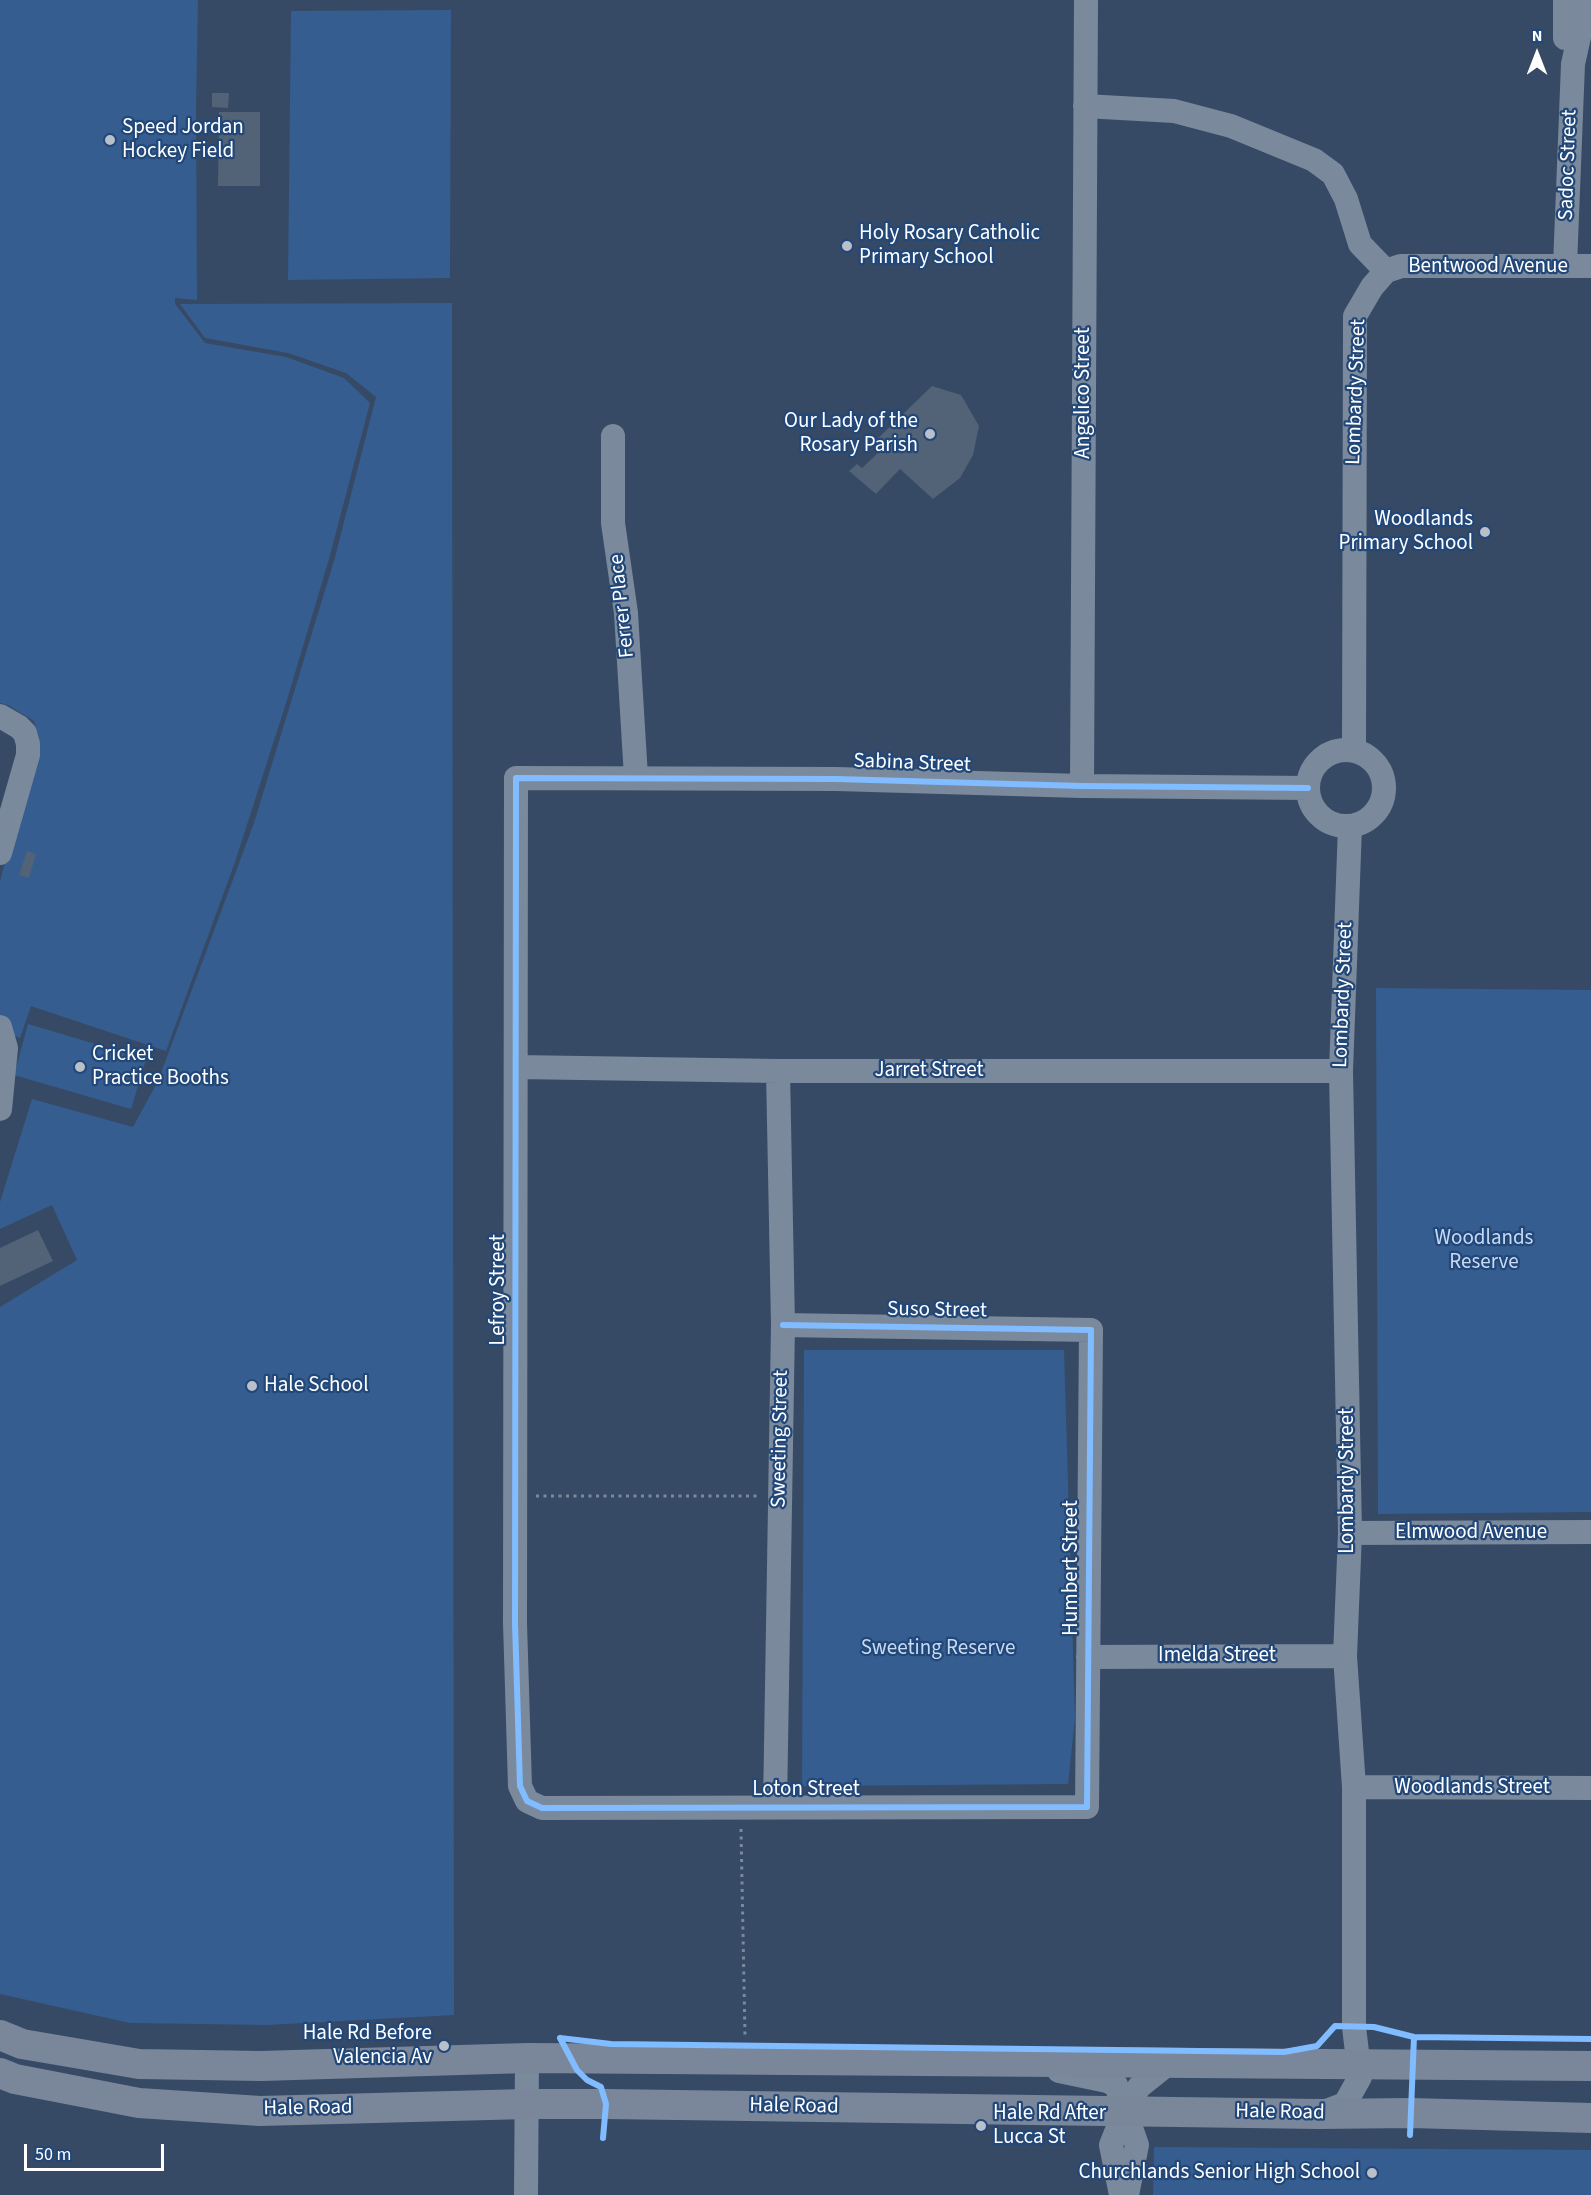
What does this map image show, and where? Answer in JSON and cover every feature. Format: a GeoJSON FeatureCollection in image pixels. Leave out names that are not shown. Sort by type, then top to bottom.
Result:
{"type":"FeatureCollection","features":[{"type":"Feature","properties":{"kind":"main road","name":"Hale Road"},"geometry":{"type":"LineString","coordinates":[[0,2036],[22,2044],[139,2064],[261,2066],[527,2058],[1591,2066]]}},
{"type":"Feature","properties":{"kind":"main road","name":"Hale Road"},"geometry":{"type":"LineString","coordinates":[[0,2073],[15,2079],[139,2103],[260,2111],[527,2104],[1319,2114],[1411,2113],[1591,2118]]}},
{"type":"Feature","properties":{"kind":"street","name":"Angelico Street"},"geometry":{"type":"LineString","coordinates":[[1082,786],[1086,0]]}},
{"type":"Feature","properties":{"kind":"street","name":"Sadoc Street"},"geometry":{"type":"LineString","coordinates":[[1565,0],[1564,34],[1573,63]]}},
{"type":"Feature","properties":{"kind":"street","name":"Sadoc Street"},"geometry":{"type":"LineString","coordinates":[[1565,266],[1573,63],[1579,37],[1582,0]]}},
{"type":"Feature","properties":{"kind":"street"},"geometry":{"type":"LineString","coordinates":[[1085,106],[1174,111],[1231,126],[1314,160],[1333,174],[1346,199],[1360,244],[1386,271]]}},
{"type":"Feature","properties":{"kind":"street","name":"Bentwood Avenue"},"geometry":{"type":"LineString","coordinates":[[1386,271],[1401,266],[1591,266]]}},
{"type":"Feature","properties":{"kind":"street","name":"Lombardy Street"},"geometry":{"type":"LineString","coordinates":[[1354,751],[1355,316],[1372,286],[1386,271]]}},
{"type":"Feature","properties":{"kind":"street","name":"Ferrer Place"},"geometry":{"type":"LineString","coordinates":[[613,436],[613,523],[626,613],[636,777]]}},
{"type":"Feature","properties":{"kind":"street"},"geometry":{"type":"LineString","coordinates":[[0,716],[19,727],[25,734],[28,755],[0,852]]}},
{"type":"Feature","properties":{"kind":"street"},"geometry":{"type":"LineString","coordinates":[[1354,751],[1366,756],[1375,764],[1382,776],[1384,789],[1382,800],[1376,811],[1368,819],[1350,826],[1337,825],[1322,818],[1313,808],[1308,788],[1310,776],[1316,764],[1323,758],[1335,752],[1354,751]]}},
{"type":"Feature","properties":{"kind":"street","name":"Sabina Street"},"geometry":{"type":"LineString","coordinates":[[516,778],[836,779],[1082,786],[1308,788]]}},
{"type":"Feature","properties":{"kind":"street","name":"Lefroy Street"},"geometry":{"type":"LineString","coordinates":[[516,778],[514,1623],[519,1775],[520,1786],[527,1801]]}},
{"type":"Feature","properties":{"kind":"street","name":"Lombardy Street"},"geometry":{"type":"LineString","coordinates":[[1319,2114],[1346,2104],[1360,2078],[1354,2027],[1354,1787],[1345,1656],[1350,1533],[1341,1071],[1350,826]]}},
{"type":"Feature","properties":{"kind":"street"},"geometry":{"type":"LineString","coordinates":[[0,1027],[6,1048],[0,1109]]}},
{"type":"Feature","properties":{"kind":"street","name":"Jarret Street"},"geometry":{"type":"LineString","coordinates":[[517,1067],[778,1071],[1341,1071]]}},
{"type":"Feature","properties":{"kind":"street","name":"Sweeting Street"},"geometry":{"type":"LineString","coordinates":[[775,1806],[783,1324],[778,1071]]}},
{"type":"Feature","properties":{"kind":"street","name":"Suso Street"},"geometry":{"type":"LineString","coordinates":[[783,1324],[1090,1330]]}},
{"type":"Feature","properties":{"kind":"street","name":"Humbert Street"},"geometry":{"type":"LineString","coordinates":[[1087,1807],[1090,1330]]}},
{"type":"Feature","properties":{"kind":"street","name":"Elmwood Avenue"},"geometry":{"type":"LineString","coordinates":[[1350,1533],[1591,1532]]}},
{"type":"Feature","properties":{"kind":"street","name":"Imelda Street"},"geometry":{"type":"LineString","coordinates":[[1088,1657],[1345,1656]]}},
{"type":"Feature","properties":{"kind":"street","name":"Woodlands Street"},"geometry":{"type":"LineString","coordinates":[[1354,1787],[1591,1788]]}},
{"type":"Feature","properties":{"kind":"street","name":"Loton Street"},"geometry":{"type":"LineString","coordinates":[[527,1801],[542,1808],[1087,1807]]}},
{"type":"Feature","properties":{"kind":"street"},"geometry":{"type":"LineString","coordinates":[[526,2195],[527,2058]]}},
{"type":"Feature","properties":{"kind":"street"},"geometry":{"type":"LineString","coordinates":[[1018,2063],[1107,2080],[1116,2085],[1137,2145],[1127,2195]]}},
{"type":"Feature","properties":{"kind":"street"},"geometry":{"type":"LineString","coordinates":[[1121,2195],[1110,2145],[1125,2110],[1139,2087],[1169,2063]]}},
{"type":"Feature","properties":{"kind":"path"},"geometry":{"type":"LineString","coordinates":[[515,1497],[780,1496]]}},
{"type":"Feature","properties":{"kind":"path"},"geometry":{"type":"LineString","coordinates":[[741,1807],[745,2046]]}},
{"type":"Feature","properties":{"kind":"green space"},"geometry":{"type":"Polygon","coordinates":[[[0,0],[198,0],[197,300],[175,298],[175,304],[205,343],[286,357],[344,378],[370,403],[329,559],[287,700],[235,862],[166,1051],[31,1006],[20,1038],[8,1033],[0,1016],[0,881],[39,738],[34,721],[8,705],[0,703],[0,0]]]}},
{"type":"Feature","properties":{"kind":"green space"},"geometry":{"type":"Polygon","coordinates":[[[451,10],[450,278],[288,280],[291,11],[451,10]]]}},
{"type":"Feature","properties":{"kind":"green space"},"geometry":{"type":"Polygon","coordinates":[[[452,303],[454,2015],[267,2025],[130,2023],[0,1994],[0,1307],[77,1260],[52,1205],[0,1229],[0,1202],[32,1099],[133,1127],[158,1081],[254,823],[334,561],[376,397],[346,373],[288,353],[205,338],[180,304],[452,303]]]}},
{"type":"Feature","properties":{"kind":"green space","name":"Woodlands Reserve"},"geometry":{"type":"Polygon","coordinates":[[[1376,988],[1591,990],[1591,1512],[1378,1514],[1376,988]]]}},
{"type":"Feature","properties":{"kind":"green space","name":"Cricket Practice Booths"},"geometry":{"type":"Polygon","coordinates":[[[28,1024],[146,1059],[131,1109],[14,1075],[28,1024]]]}},
{"type":"Feature","properties":{"kind":"green space","name":"Sweeting Reserve"},"geometry":{"type":"Polygon","coordinates":[[[804,1350],[1064,1350],[1075,1718],[1068,1784],[802,1786],[804,1350]]]}},
{"type":"Feature","properties":{"kind":"green space","name":"Churchlands Senior High School"},"geometry":{"type":"Polygon","coordinates":[[[1154,2147],[1591,2150],[1591,2195],[1153,2195],[1154,2147]]]}},
{"type":"Feature","properties":{"kind":"building"},"geometry":{"type":"Polygon","coordinates":[[[212,93],[229,93],[228,108],[212,107],[212,93]]]}},
{"type":"Feature","properties":{"kind":"building"},"geometry":{"type":"Polygon","coordinates":[[[219,112],[260,112],[260,186],[218,186],[219,112]]]}},
{"type":"Feature","properties":{"kind":"building","name":"Our Lady of the Rosary Parish"},"geometry":{"type":"Polygon","coordinates":[[[932,386],[961,395],[979,426],[973,455],[960,478],[933,499],[900,469],[876,494],[849,471],[857,464],[862,468],[881,450],[873,443],[932,386]]]}},
{"type":"Feature","properties":{"kind":"building"},"geometry":{"type":"Polygon","coordinates":[[[27,851],[36,854],[29,878],[19,875],[27,851]]]}},
{"type":"Feature","properties":{"kind":"building"},"geometry":{"type":"Polygon","coordinates":[[[38,1230],[53,1261],[0,1286],[0,1248],[38,1230]]]}},
{"type":"Feature","properties":{"kind":"cycle path"},"geometry":{"type":"LineString","coordinates":[[783,1325],[1091,1330],[1087,1807],[542,1808],[527,1801],[520,1786],[515,1623],[516,778],[836,779],[1082,786],[1308,788]]}},
{"type":"Feature","properties":{"kind":"cycle path"},"geometry":{"type":"LineString","coordinates":[[560,2038],[611,2044],[1284,2052],[1317,2046],[1335,2026],[1374,2027],[1414,2037],[1591,2039]]}},
{"type":"Feature","properties":{"kind":"cycle path"},"geometry":{"type":"LineString","coordinates":[[1410,2135],[1414,2037]]}},
{"type":"Feature","properties":{"kind":"cycle path"},"geometry":{"type":"LineString","coordinates":[[560,2038],[577,2070],[587,2080],[601,2087],[606,2104],[603,2138]]}},
{"type":"Feature","properties":{"kind":"place","name":"Speed Jordan Hockey Field"},"geometry":{"type":"Point","coordinates":[110,140]}},
{"type":"Feature","properties":{"kind":"place","name":"Holy Rosary Catholic Primary School"},"geometry":{"type":"Point","coordinates":[847,246]}},
{"type":"Feature","properties":{"kind":"place","name":"Our Lady of the Rosary Parish"},"geometry":{"type":"Point","coordinates":[930,434]}},
{"type":"Feature","properties":{"kind":"place","name":"Woodlands Primary School"},"geometry":{"type":"Point","coordinates":[1485,532]}},
{"type":"Feature","properties":{"kind":"place","name":"Cricket Practice Booths"},"geometry":{"type":"Point","coordinates":[80,1067]}},
{"type":"Feature","properties":{"kind":"place","name":"Hale School"},"geometry":{"type":"Point","coordinates":[252,1386]}},
{"type":"Feature","properties":{"kind":"place","name":"Hale Rd Before Valencia Av"},"geometry":{"type":"Point","coordinates":[444,2046]}},
{"type":"Feature","properties":{"kind":"place","name":"Hale Rd After Lucca St"},"geometry":{"type":"Point","coordinates":[981,2126]}},
{"type":"Feature","properties":{"kind":"place","name":"Churchlands Senior High School"},"geometry":{"type":"Point","coordinates":[1372,2173]}}]}
